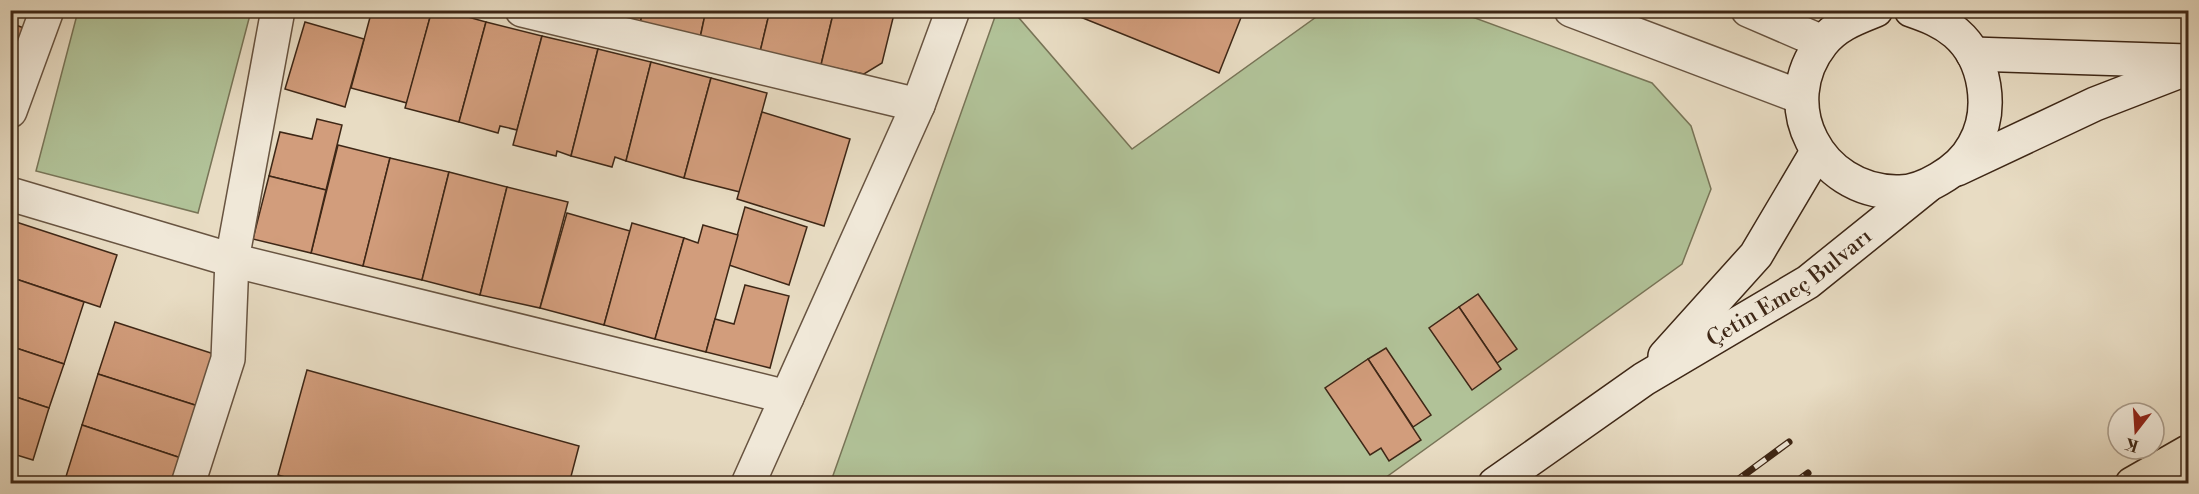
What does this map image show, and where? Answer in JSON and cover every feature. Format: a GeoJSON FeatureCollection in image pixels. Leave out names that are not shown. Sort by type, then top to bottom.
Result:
{"type":"FeatureCollection","features":[{"type":"Feature","properties":{"kind":"main road"},"geometry":{"type":"LineString","coordinates":[[2132,483],[2188,452]]}},
{"type":"Feature","properties":{"kind":"street"},"geometry":{"type":"LineString","coordinates":[[10,111],[47,10]]}},
{"type":"Feature","properties":{"kind":"street"},"geometry":{"type":"LineString","coordinates":[[188,483],[228,359],[232,260],[278,10]]}},
{"type":"Feature","properties":{"kind":"street"},"geometry":{"type":"LineString","coordinates":[[522,10],[918,105]]}},
{"type":"Feature","properties":{"kind":"street"},"geometry":{"type":"LineString","coordinates":[[748,483],[918,105],[953,10]]}},
{"type":"Feature","properties":{"kind":"street"},"geometry":{"type":"LineString","coordinates":[[1570,10],[1801,96]]}},
{"type":"Feature","properties":{"kind":"street"},"geometry":{"type":"LineString","coordinates":[[1748,10],[1822,42]]}},
{"type":"Feature","properties":{"kind":"street"},"geometry":{"type":"LineString","coordinates":[[1876,10],[1848,20],[1822,42],[1808,67],[1801,96],[1805,126],[1817,152],[1839,175],[1867,189],[1898,193],[1942,177],[1974,145],[1985,115],[1984,84],[1973,54],[1949,28],[1933,17],[1911,10]]}},
{"type":"Feature","properties":{"kind":"street"},"geometry":{"type":"LineString","coordinates":[[1973,54],[2188,61]]}},
{"type":"Feature","properties":{"kind":"street","name":"Çetin Emeç Bulvarı"},"geometry":{"type":"LineString","coordinates":[[1496,483],[1644,380],[1808,282],[1942,177],[2095,104],[2188,68]]}},
{"type":"Feature","properties":{"kind":"street","name":"Çetin Emeç Bulvarı"},"geometry":{"type":"LineString","coordinates":[[1644,380],[1756,255],[1817,152]]}},
{"type":"Feature","properties":{"kind":"street"},"geometry":{"type":"LineString","coordinates":[[10,194],[232,260],[787,397]]}},
{"type":"Feature","properties":{"kind":"green space"},"geometry":{"type":"Polygon","coordinates":[[[1326,10],[1456,11],[1652,83],[1691,126],[1711,189],[1682,264],[1378,483],[830,484],[997,11],[1013,11],[1132,149],[1326,10]]]}},
{"type":"Feature","properties":{"kind":"green space"},"geometry":{"type":"Polygon","coordinates":[[[78,11],[251,11],[198,213],[36,171],[78,11]]]}},
{"type":"Feature","properties":{"kind":"building"},"geometry":{"type":"Polygon","coordinates":[[[372,10],[432,10],[407,103],[351,88],[372,10]]]}},
{"type":"Feature","properties":{"kind":"building"},"geometry":{"type":"Polygon","coordinates":[[[432,10],[443,10],[486,22],[459,122],[405,108],[432,10]]]}},
{"type":"Feature","properties":{"kind":"building"},"geometry":{"type":"Polygon","coordinates":[[[582,10],[643,10],[640,24],[582,10]]]}},
{"type":"Feature","properties":{"kind":"building"},"geometry":{"type":"Polygon","coordinates":[[[643,10],[706,10],[700,38],[640,24],[643,10]]]}},
{"type":"Feature","properties":{"kind":"building"},"geometry":{"type":"Polygon","coordinates":[[[706,10],[770,10],[760,52],[700,38],[706,10]]]}},
{"type":"Feature","properties":{"kind":"building"},"geometry":{"type":"Polygon","coordinates":[[[770,10],[834,10],[821,65],[760,52],[770,10]]]}},
{"type":"Feature","properties":{"kind":"building"},"geometry":{"type":"Polygon","coordinates":[[[834,10],[895,10],[882,63],[864,74],[821,65],[834,10]]]}},
{"type":"Feature","properties":{"kind":"building"},"geometry":{"type":"Polygon","coordinates":[[[1063,10],[1244,10],[1219,73],[1063,10]]]}},
{"type":"Feature","properties":{"kind":"building"},"geometry":{"type":"Polygon","coordinates":[[[305,22],[364,39],[345,107],[285,89],[305,22]]]}},
{"type":"Feature","properties":{"kind":"building"},"geometry":{"type":"Polygon","coordinates":[[[486,22],[542,36],[517,130],[500,126],[498,133],[459,122],[486,22]]]}},
{"type":"Feature","properties":{"kind":"building"},"geometry":{"type":"Polygon","coordinates":[[[10,23],[24,28],[10,65],[10,23]]]}},
{"type":"Feature","properties":{"kind":"building"},"geometry":{"type":"Polygon","coordinates":[[[542,36],[598,49],[571,156],[557,151],[556,156],[513,145],[542,36]]]}},
{"type":"Feature","properties":{"kind":"building"},"geometry":{"type":"Polygon","coordinates":[[[598,49],[651,62],[626,161],[615,157],[612,167],[571,156],[598,49]]]}},
{"type":"Feature","properties":{"kind":"building"},"geometry":{"type":"Polygon","coordinates":[[[651,62],[711,78],[684,178],[626,161],[651,62]]]}},
{"type":"Feature","properties":{"kind":"building"},"geometry":{"type":"Polygon","coordinates":[[[711,78],[767,93],[740,192],[684,178],[711,78]]]}},
{"type":"Feature","properties":{"kind":"building"},"geometry":{"type":"Polygon","coordinates":[[[762,112],[850,139],[824,226],[737,199],[762,112]]]}},
{"type":"Feature","properties":{"kind":"building"},"geometry":{"type":"Polygon","coordinates":[[[317,119],[342,125],[326,190],[269,176],[280,132],[312,139],[317,119]]]}},
{"type":"Feature","properties":{"kind":"building"},"geometry":{"type":"Polygon","coordinates":[[[338,145],[390,158],[363,266],[311,253],[338,145]]]}},
{"type":"Feature","properties":{"kind":"building"},"geometry":{"type":"Polygon","coordinates":[[[390,158],[449,172],[422,280],[363,266],[390,158]]]}},
{"type":"Feature","properties":{"kind":"building"},"geometry":{"type":"Polygon","coordinates":[[[449,172],[507,187],[480,295],[422,280],[449,172]]]}},
{"type":"Feature","properties":{"kind":"building"},"geometry":{"type":"Polygon","coordinates":[[[269,176],[326,190],[311,253],[253,239],[269,176]]]}},
{"type":"Feature","properties":{"kind":"building"},"geometry":{"type":"Polygon","coordinates":[[[507,187],[568,202],[540,308],[480,295],[507,187]]]}},
{"type":"Feature","properties":{"kind":"building"},"geometry":{"type":"Polygon","coordinates":[[[745,207],[807,227],[789,285],[729,265],[745,207]]]}},
{"type":"Feature","properties":{"kind":"building"},"geometry":{"type":"Polygon","coordinates":[[[567,213],[630,231],[604,325],[540,308],[567,213]]]}},
{"type":"Feature","properties":{"kind":"building"},"geometry":{"type":"Polygon","coordinates":[[[10,220],[117,255],[100,307],[10,277],[10,220]]]}},
{"type":"Feature","properties":{"kind":"building"},"geometry":{"type":"Polygon","coordinates":[[[632,223],[684,238],[655,339],[604,325],[632,223]]]}},
{"type":"Feature","properties":{"kind":"building"},"geometry":{"type":"Polygon","coordinates":[[[703,225],[738,235],[706,352],[655,339],[684,238],[698,243],[703,225]]]}},
{"type":"Feature","properties":{"kind":"building"},"geometry":{"type":"Polygon","coordinates":[[[10,277],[84,302],[64,364],[10,346],[10,277]]]}},
{"type":"Feature","properties":{"kind":"building"},"geometry":{"type":"Polygon","coordinates":[[[745,285],[789,296],[770,368],[706,352],[715,319],[734,324],[745,285]]]}},
{"type":"Feature","properties":{"kind":"building"},"geometry":{"type":"Polygon","coordinates":[[[1478,294],[1517,349],[1497,363],[1459,307],[1478,294]]]}},
{"type":"Feature","properties":{"kind":"building"},"geometry":{"type":"Polygon","coordinates":[[[1459,307],[1501,369],[1472,390],[1429,328],[1459,307]]]}},
{"type":"Feature","properties":{"kind":"building"},"geometry":{"type":"Polygon","coordinates":[[[115,322],[214,354],[198,406],[98,374],[115,322]]]}},
{"type":"Feature","properties":{"kind":"building"},"geometry":{"type":"Polygon","coordinates":[[[10,346],[64,364],[49,408],[10,395],[10,346]]]}},
{"type":"Feature","properties":{"kind":"building"},"geometry":{"type":"Polygon","coordinates":[[[1386,348],[1431,415],[1413,427],[1368,359],[1386,348]]]}},
{"type":"Feature","properties":{"kind":"building"},"geometry":{"type":"Polygon","coordinates":[[[1368,359],[1421,440],[1389,461],[1381,448],[1370,455],[1325,388],[1368,359]]]}},
{"type":"Feature","properties":{"kind":"building"},"geometry":{"type":"Polygon","coordinates":[[[307,370],[579,446],[569,484],[309,484],[278,475],[307,370]]]}},
{"type":"Feature","properties":{"kind":"building"},"geometry":{"type":"Polygon","coordinates":[[[98,374],[198,406],[181,458],[82,425],[98,374]]]}},
{"type":"Feature","properties":{"kind":"building"},"geometry":{"type":"Polygon","coordinates":[[[10,395],[49,408],[33,460],[10,453],[10,395]]]}},
{"type":"Feature","properties":{"kind":"building"},"geometry":{"type":"Polygon","coordinates":[[[82,425],[181,458],[172,484],[64,483],[82,425]]]}},
{"type":"Feature","properties":{"kind":"building"},"geometry":{"type":"Polygon","coordinates":[[[10,474],[36,482],[36,484],[10,484],[10,474]]]}},
{"type":"Feature","properties":{"kind":"railway"},"geometry":{"type":"LineString","coordinates":[[1732,484],[1789,442]]}},
{"type":"Feature","properties":{"kind":"railway"},"geometry":{"type":"LineString","coordinates":[[1793,484],[1808,473]]}}]}
